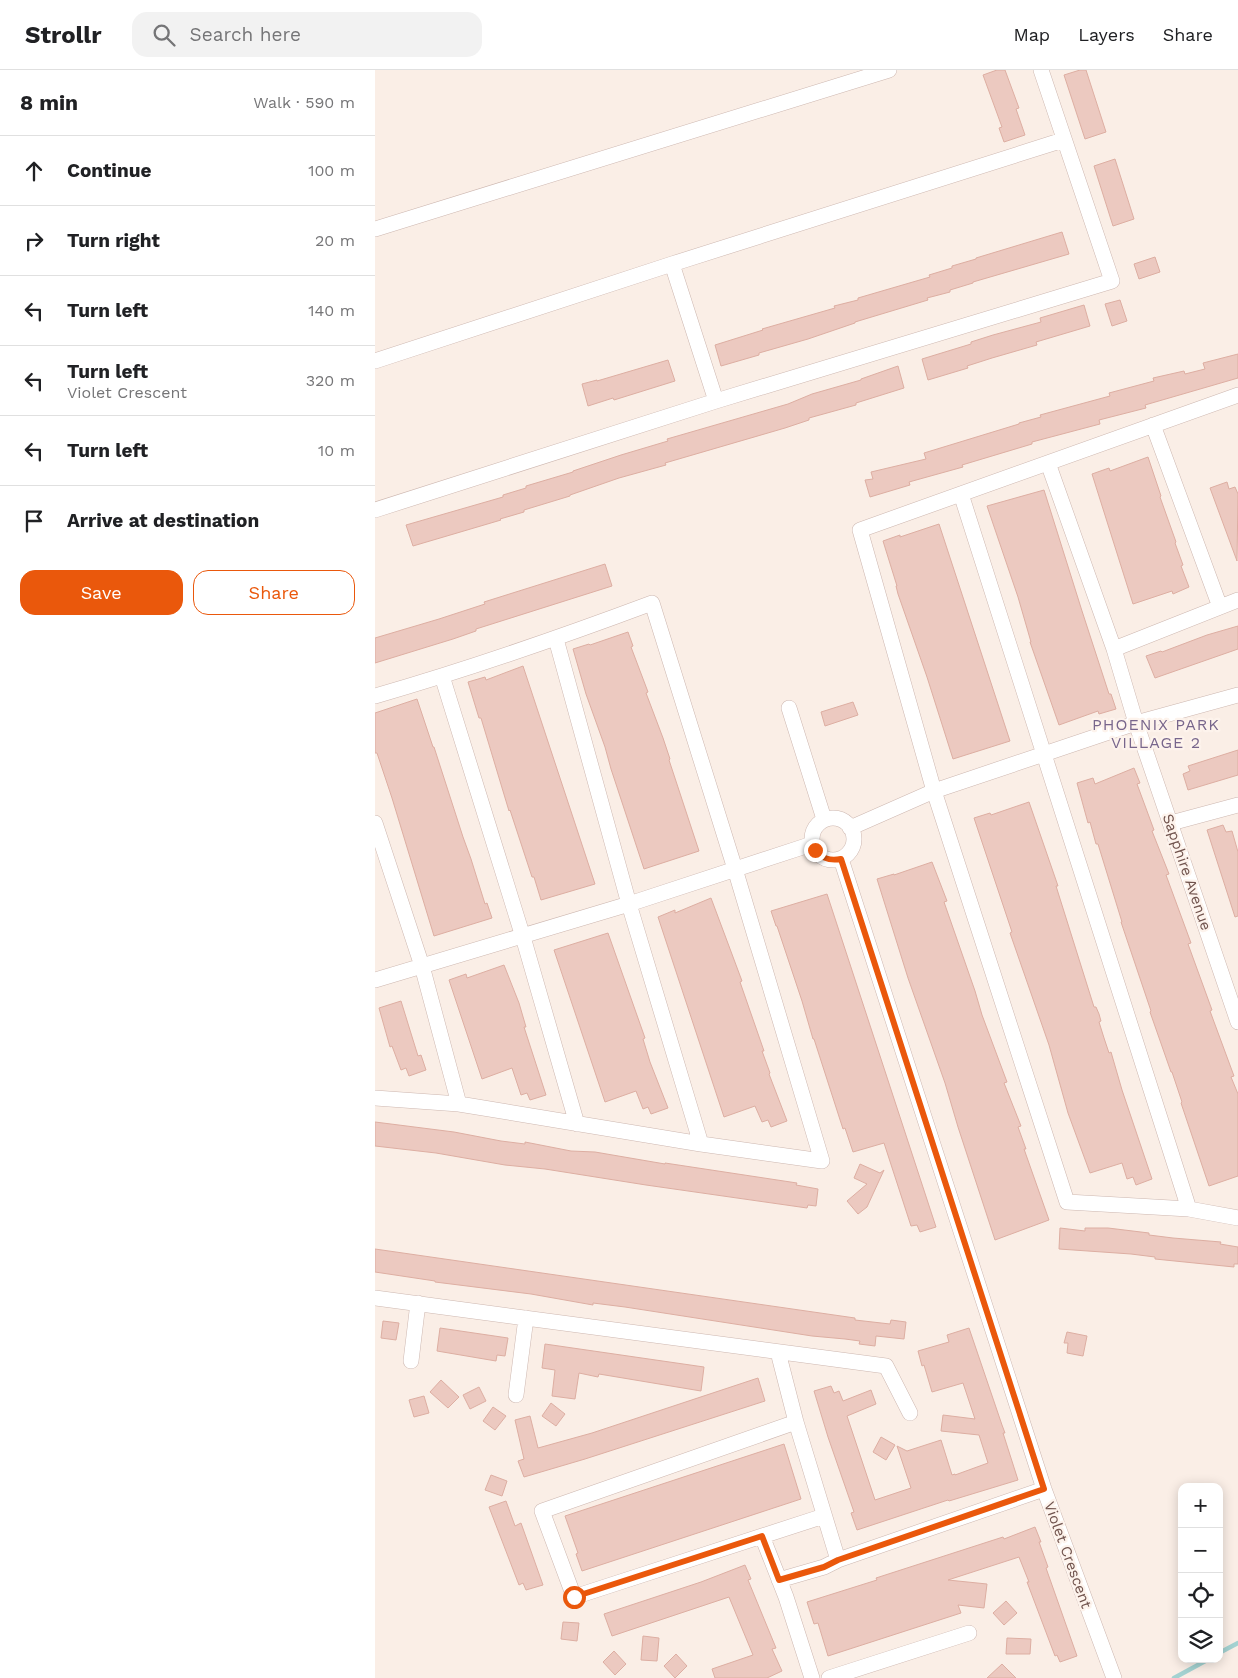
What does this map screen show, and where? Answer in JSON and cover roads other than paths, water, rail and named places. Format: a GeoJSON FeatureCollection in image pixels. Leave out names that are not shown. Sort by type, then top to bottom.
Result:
{"type":"FeatureCollection","features":[{"type":"Feature","properties":{"kind":"street"},"geometry":{"type":"LineString","coordinates":[[375,229],[889,70]]}},
{"type":"Feature","properties":{"kind":"street"},"geometry":{"type":"LineString","coordinates":[[375,510],[716,402],[1112,281],[1041,70]]}},
{"type":"Feature","properties":{"kind":"street"},"geometry":{"type":"LineString","coordinates":[[375,361],[672,264],[1063,140]]}},
{"type":"Feature","properties":{"kind":"street"},"geometry":{"type":"LineString","coordinates":[[672,264],[716,402]]}},
{"type":"Feature","properties":{"kind":"street"},"geometry":{"type":"LineString","coordinates":[[1238,396],[860,530],[935,791],[1067,1202],[1189,1209],[1238,1218]]}},
{"type":"Feature","properties":{"kind":"street"},"geometry":{"type":"LineString","coordinates":[[1153,425],[1221,607]]}},
{"type":"Feature","properties":{"kind":"street","name":"Sapphire Avenue"},"geometry":{"type":"LineString","coordinates":[[1048,462],[1114,649],[1136,723],[1238,1022]]}},
{"type":"Feature","properties":{"kind":"street"},"geometry":{"type":"LineString","coordinates":[[961,494],[1189,1209]]}},
{"type":"Feature","properties":{"kind":"street"},"geometry":{"type":"LineString","coordinates":[[1114,649],[1238,600]]}},
{"type":"Feature","properties":{"kind":"street"},"geometry":{"type":"LineString","coordinates":[[375,696],[556,639],[652,602],[735,869],[822,1160],[701,1144],[459,1104],[375,1098]]}},
{"type":"Feature","properties":{"kind":"street"},"geometry":{"type":"LineString","coordinates":[[556,639],[629,904],[701,1144]]}},
{"type":"Feature","properties":{"kind":"street"},"geometry":{"type":"LineString","coordinates":[[442,676],[523,937],[577,1124]]}},
{"type":"Feature","properties":{"kind":"street"},"geometry":{"type":"LineString","coordinates":[[851,828],[935,791],[1136,723],[1238,695]]}},
{"type":"Feature","properties":{"kind":"street"},"geometry":{"type":"LineString","coordinates":[[789,708],[825,820]]}},
{"type":"Feature","properties":{"kind":"street"},"geometry":{"type":"LineString","coordinates":[[1171,823],[1238,805]]}},
{"type":"Feature","properties":{"kind":"street"},"geometry":{"type":"LineString","coordinates":[[839,819],[851,828],[854,834],[854,842],[847,855],[841,859],[833,860],[820,856],[815,850],[811,836],[818,823],[825,820],[839,819]]}},
{"type":"Feature","properties":{"kind":"street"},"geometry":{"type":"LineString","coordinates":[[375,823],[422,966],[459,1104]]}},
{"type":"Feature","properties":{"kind":"street"},"geometry":{"type":"LineString","coordinates":[[375,980],[523,937],[812,844]]}},
{"type":"Feature","properties":{"kind":"street","name":"Violet Crescent"},"geometry":{"type":"LineString","coordinates":[[841,859],[1044,1489],[1114,1678]]}},
{"type":"Feature","properties":{"kind":"street"},"geometry":{"type":"LineString","coordinates":[[375,1298],[886,1366],[910,1413]]}},
{"type":"Feature","properties":{"kind":"street"},"geometry":{"type":"LineString","coordinates":[[411,1361],[418,1303]]}},
{"type":"Feature","properties":{"kind":"street"},"geometry":{"type":"LineString","coordinates":[[516,1395],[526,1318]]}},
{"type":"Feature","properties":{"kind":"street"},"geometry":{"type":"LineString","coordinates":[[778,1352],[796,1422],[838,1560]]}},
{"type":"Feature","properties":{"kind":"street"},"geometry":{"type":"LineString","coordinates":[[796,1422],[543,1511],[574,1597],[824,1516]]}},
{"type":"Feature","properties":{"kind":"street"},"geometry":{"type":"LineString","coordinates":[[779,1580],[824,1567],[838,1560],[1044,1489]]}},
{"type":"Feature","properties":{"kind":"street"},"geometry":{"type":"LineString","coordinates":[[762,1536],[786,1597],[812,1678]]}},
{"type":"Feature","properties":{"kind":"street"},"geometry":{"type":"LineString","coordinates":[[829,1678],[969,1633]]}},
{"type":"Feature","properties":{"kind":"waterway"},"geometry":{"type":"LineString","coordinates":[[1223,1651],[1238,1643]]}},
{"type":"Feature","properties":{"kind":"waterway"},"geometry":{"type":"LineString","coordinates":[[1174,1678],[1202,1663]]}},
{"type":"Feature","properties":{"kind":"district","name":"PHOENIX PARK VILLAGE 2"},"geometry":{"type":"Point","coordinates":[1156,733]}}]}
